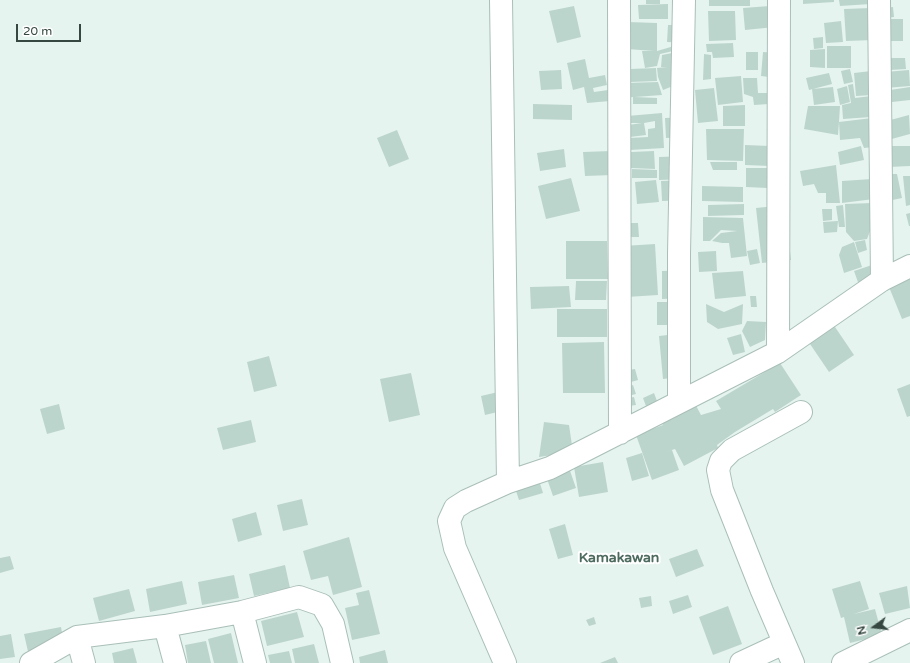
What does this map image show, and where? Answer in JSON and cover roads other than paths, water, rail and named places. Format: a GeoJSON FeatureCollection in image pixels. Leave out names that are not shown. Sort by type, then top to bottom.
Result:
{"type":"FeatureCollection","features":[{"type":"Feature","properties":{"kind":"street"},"geometry":{"type":"LineString","coordinates":[[501,0],[508,482]]}},
{"type":"Feature","properties":{"kind":"street"},"geometry":{"type":"LineString","coordinates":[[620,0],[620,433]]}},
{"type":"Feature","properties":{"kind":"street"},"geometry":{"type":"LineString","coordinates":[[679,402],[679,254],[684,0]]}},
{"type":"Feature","properties":{"kind":"street"},"geometry":{"type":"LineString","coordinates":[[778,352],[779,0]]}},
{"type":"Feature","properties":{"kind":"street"},"geometry":{"type":"LineString","coordinates":[[879,0],[882,280]]}},
{"type":"Feature","properties":{"kind":"street"},"geometry":{"type":"LineString","coordinates":[[505,663],[455,548],[450,521],[456,508],[466,501],[508,482],[550,468],[778,352],[882,280],[910,266]]}},
{"type":"Feature","properties":{"kind":"street"},"geometry":{"type":"LineString","coordinates":[[793,663],[722,490],[718,470],[721,461],[732,450],[801,412]]}},
{"type":"Feature","properties":{"kind":"street"},"geometry":{"type":"LineString","coordinates":[[31,663],[77,637],[165,626],[242,612],[299,597],[322,605],[333,624],[342,663]]}},
{"type":"Feature","properties":{"kind":"street"},"geometry":{"type":"LineString","coordinates":[[242,612],[255,663]]}},
{"type":"Feature","properties":{"kind":"street"},"geometry":{"type":"LineString","coordinates":[[165,626],[175,663]]}},
{"type":"Feature","properties":{"kind":"street"},"geometry":{"type":"LineString","coordinates":[[843,663],[910,630]]}},
{"type":"Feature","properties":{"kind":"street"},"geometry":{"type":"LineString","coordinates":[[77,637],[84,663]]}},
{"type":"Feature","properties":{"kind":"street"},"geometry":{"type":"LineString","coordinates":[[741,663],[784,643]]}},
{"type":"Feature","properties":{"kind":"district","name":"Kamakawan"},"geometry":{"type":"Point","coordinates":[619,558]}}]}
